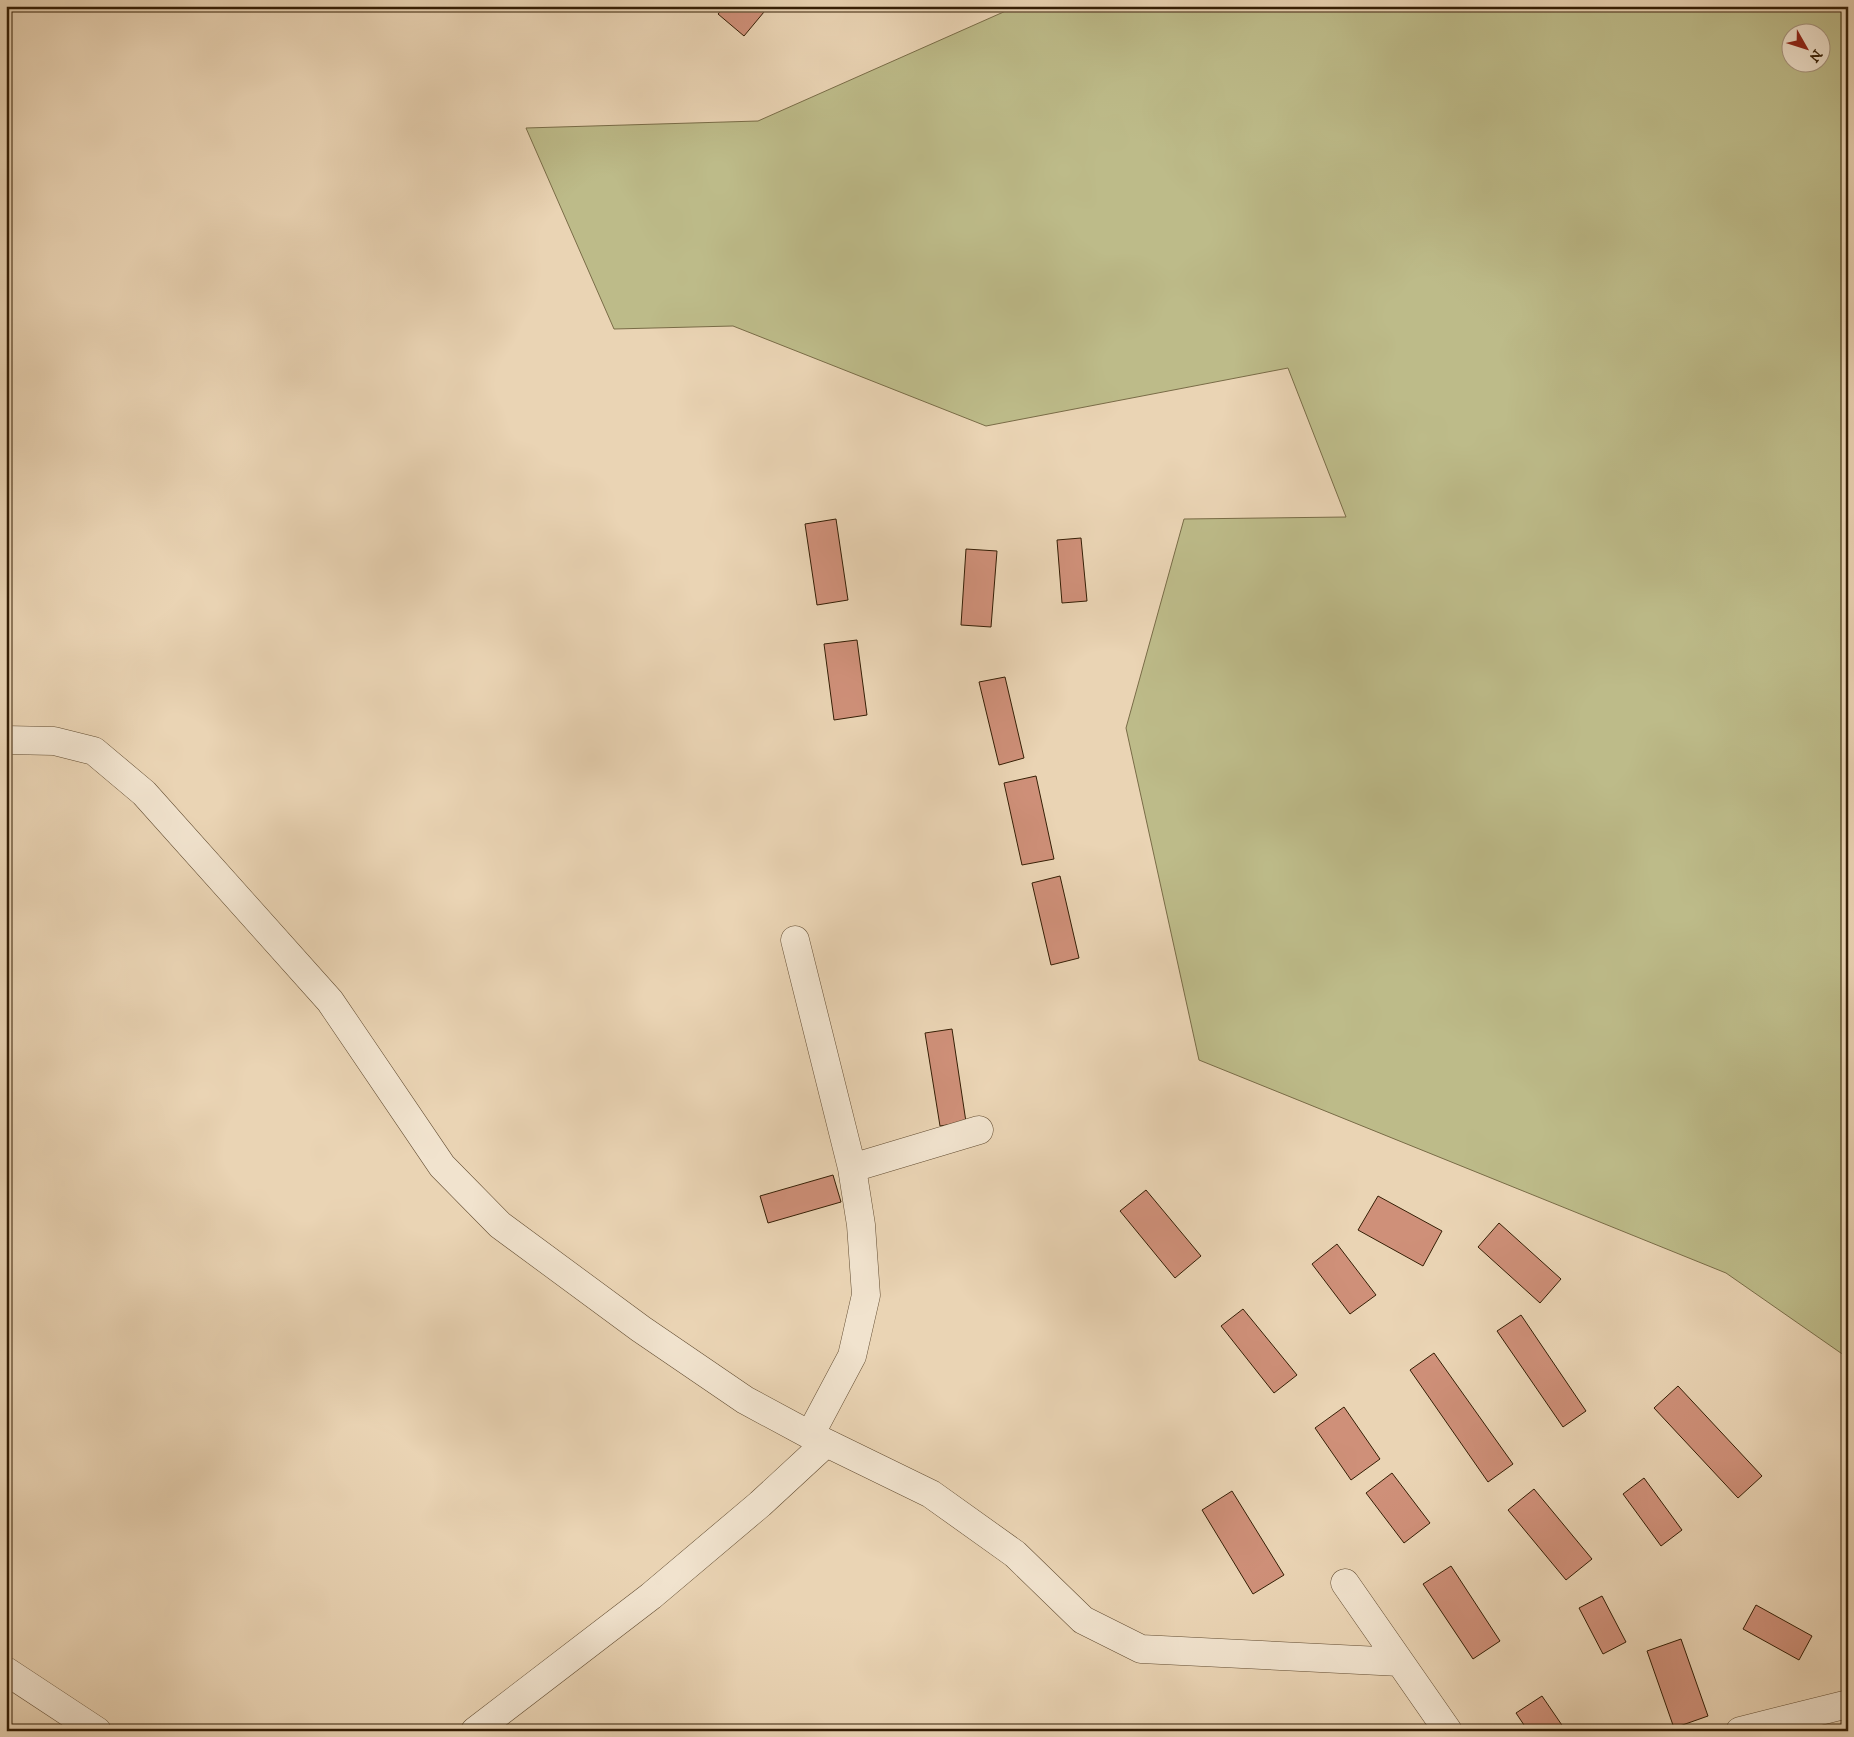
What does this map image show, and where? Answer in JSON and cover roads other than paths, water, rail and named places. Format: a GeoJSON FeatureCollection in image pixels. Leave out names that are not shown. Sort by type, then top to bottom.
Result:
{"type":"FeatureCollection","features":[{"type":"Feature","properties":{"kind":"street"},"geometry":{"type":"LineString","coordinates":[[6,740],[54,741],[94,751],[144,793],[330,1001],[442,1166],[500,1225],[641,1329],[745,1400],[818,1439],[930,1494],[1015,1554],[1083,1620],[1141,1649],[1400,1662]]}},
{"type":"Feature","properties":{"kind":"street"},"geometry":{"type":"LineString","coordinates":[[476,1731],[651,1596],[760,1504],[818,1439],[852,1356],[866,1295],[861,1225],[852,1168],[796,940]]}},
{"type":"Feature","properties":{"kind":"street"},"geometry":{"type":"LineString","coordinates":[[852,1168],[979,1130]]}},
{"type":"Feature","properties":{"kind":"street"},"geometry":{"type":"LineString","coordinates":[[1345,1583],[1448,1731]]}},
{"type":"Feature","properties":{"kind":"street"},"geometry":{"type":"LineString","coordinates":[[6,1671],[97,1731]]}},
{"type":"Feature","properties":{"kind":"street"},"geometry":{"type":"LineString","coordinates":[[1740,1731],[1848,1704]]}}]}
